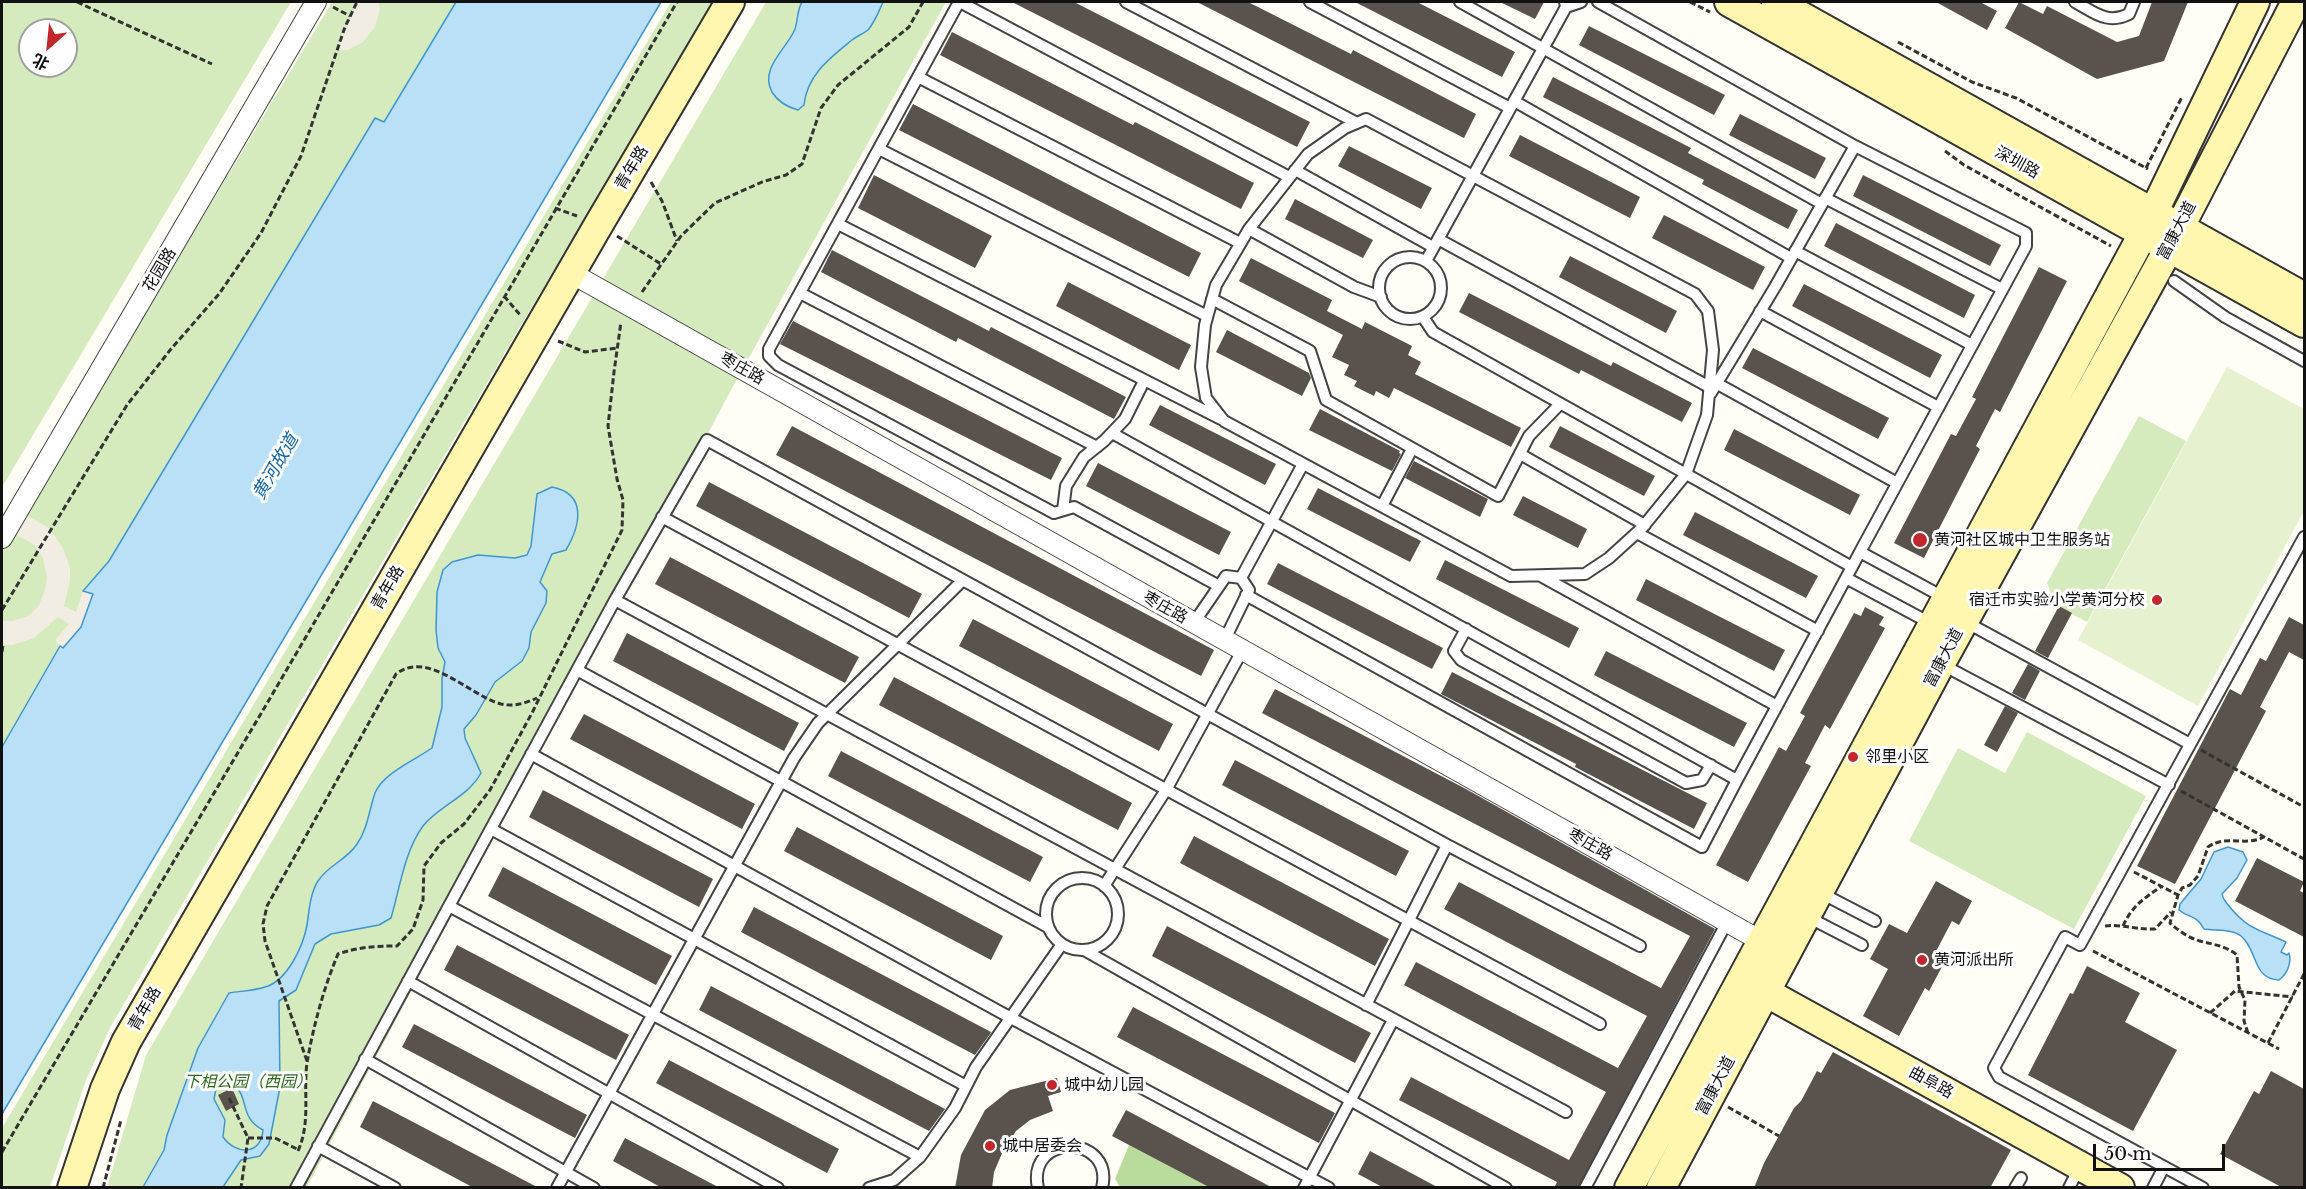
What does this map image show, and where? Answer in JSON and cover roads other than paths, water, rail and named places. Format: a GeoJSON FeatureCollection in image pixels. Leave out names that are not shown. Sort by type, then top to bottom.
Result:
{"type":"FeatureCollection","features":[{"type":"Feature","properties":{"kind":"street","name":"青年路"},"geometry":{"type":"LineString","coordinates":[[88,1188],[114,1100],[134,1051],[730,2]]}},
{"type":"Feature","properties":{"kind":"street","name":"青年路"},"geometry":{"type":"LineString","coordinates":[[72,1188],[105,1089],[126,1042],[575,275],[742,2]]}},
{"type":"Feature","properties":{"kind":"street","name":"深圳路"},"geometry":{"type":"LineString","coordinates":[[1730,2],[2148,223]]}},
{"type":"Feature","properties":{"kind":"street","name":"深圳路"},"geometry":{"type":"LineString","coordinates":[[1776,2],[2174,238],[2304,322]]}},
{"type":"Feature","properties":{"kind":"street","name":"富康大道"},"geometry":{"type":"LineString","coordinates":[[1642,1184],[1754,986],[1813,904],[1941,663],[1952,618],[2255,2]]}},
{"type":"Feature","properties":{"kind":"street","name":"富康大道"},"geometry":{"type":"LineString","coordinates":[[1642,1184],[1710,1097],[1754,986],[1761,941],[2174,238],[2296,2]]}},
{"type":"Feature","properties":{"kind":"street","name":"花园路"},"geometry":{"type":"LineString","coordinates":[[2,538],[324,4]]}},
{"type":"Feature","properties":{"kind":"street","name":"深圳路"},"geometry":{"type":"LineString","coordinates":[[2174,238],[2304,297]]}},
{"type":"Feature","properties":{"kind":"street","name":"枣庄路"},"geometry":{"type":"LineString","coordinates":[[575,275],[1761,941]]}},
{"type":"Feature","properties":{"kind":"street","name":"曲阜路"},"geometry":{"type":"LineString","coordinates":[[1754,986],[2074,1177],[2120,1188]]}},
{"type":"Feature","properties":{"kind":"lane"},"geometry":{"type":"LineString","coordinates":[[1219,586],[1074,507],[1054,513],[778,365],[769,356],[769,349],[960,2],[1292,173],[1436,243],[1712,389],[1897,483]]}},
{"type":"Feature","properties":{"kind":"lane"},"geometry":{"type":"LineString","coordinates":[[1126,2],[1357,123]]}},
{"type":"Feature","properties":{"kind":"lane"},"geometry":{"type":"LineString","coordinates":[[1310,2],[1512,105],[1793,255],[1972,345]]}},
{"type":"Feature","properties":{"kind":"lane"},"geometry":{"type":"LineString","coordinates":[[1460,2],[1823,201],[2002,289]]}},
{"type":"Feature","properties":{"kind":"lane"},"geometry":{"type":"LineString","coordinates":[[1426,261],[1544,47],[1565,4],[1581,2]]}},
{"type":"Feature","properties":{"kind":"lane"},"geometry":{"type":"LineString","coordinates":[[1246,596],[1702,847],[2026,246],[2026,233],[1855,146],[1598,2]]}},
{"type":"Feature","properties":{"kind":"lane"},"geometry":{"type":"LineString","coordinates":[[2075,2],[2109,19],[2119,19],[2128,14],[2134,2]]}},
{"type":"Feature","properties":{"kind":"lane"},"geometry":{"type":"LineString","coordinates":[[918,77],[1240,243]]}},
{"type":"Feature","properties":{"kind":"lane"},"geometry":{"type":"LineString","coordinates":[[838,224],[1224,421],[1511,576],[1585,574],[1609,558],[1641,529],[1686,474],[1707,415],[1712,389],[1713,351],[1708,311],[1695,294],[1365,119],[1345,128],[1308,154],[1249,229],[1216,285],[1207,316],[1201,367],[1206,398],[1224,421]]}},
{"type":"Feature","properties":{"kind":"lane"},"geometry":{"type":"LineString","coordinates":[[1712,389],[1793,255],[1855,146]]}},
{"type":"Feature","properties":{"kind":"lane"},"geometry":{"type":"LineString","coordinates":[[879,149],[1207,316]]}},
{"type":"Feature","properties":{"kind":"lane"},"geometry":{"type":"LineString","coordinates":[[1249,229],[1354,287],[1381,297]]}},
{"type":"Feature","properties":{"kind":"lane"},"geometry":{"type":"LineString","coordinates":[[1404,257],[1414,257],[1426,261],[1438,274],[1441,294],[1432,311],[1423,316],[1413,319],[1393,314],[1381,297],[1379,287],[1381,277],[1394,261],[1404,257]]}},
{"type":"Feature","properties":{"kind":"lane"},"geometry":{"type":"LineString","coordinates":[[2174,281],[2225,317],[2304,361]]}},
{"type":"Feature","properties":{"kind":"lane"},"geometry":{"type":"LineString","coordinates":[[800,293],[1097,447]]}},
{"type":"Feature","properties":{"kind":"lane"},"geometry":{"type":"LineString","coordinates":[[1212,299],[1310,351],[1326,400],[1498,496],[1529,436],[1560,404]]}},
{"type":"Feature","properties":{"kind":"lane"},"geometry":{"type":"LineString","coordinates":[[1760,311],[1938,407]]}},
{"type":"Feature","properties":{"kind":"lane"},"geometry":{"type":"LineString","coordinates":[[1423,316],[1433,332],[1852,567]]}},
{"type":"Feature","properties":{"kind":"lane"},"geometry":{"type":"LineString","coordinates":[[1063,510],[1066,486],[1084,457],[1125,419],[1144,381]]}},
{"type":"Feature","properties":{"kind":"lane"},"geometry":{"type":"LineString","coordinates":[[1112,433],[1737,780]]}},
{"type":"Feature","properties":{"kind":"lane"},"geometry":{"type":"LineString","coordinates":[[296,1188],[615,600],[707,440],[1447,845],[1640,946]]}},
{"type":"Feature","properties":{"kind":"lane"},"geometry":{"type":"LineString","coordinates":[[1382,506],[1412,448]]}},
{"type":"Feature","properties":{"kind":"lane"},"geometry":{"type":"LineString","coordinates":[[1520,454],[1641,529],[1818,631]]}},
{"type":"Feature","properties":{"kind":"lane"},"geometry":{"type":"LineString","coordinates":[[1241,578],[1303,464]]}},
{"type":"Feature","properties":{"kind":"lane"},"geometry":{"type":"LineString","coordinates":[[662,518],[1600,1024]]}},
{"type":"Feature","properties":{"kind":"lane"},"geometry":{"type":"LineString","coordinates":[[2203,1188],[1999,1077],[1994,1068],[2065,937],[2080,945],[2304,537]]}},
{"type":"Feature","properties":{"kind":"lane"},"geometry":{"type":"LineString","coordinates":[[1860,552],[1952,618]]}},
{"type":"Feature","properties":{"kind":"lane"},"geometry":{"type":"LineString","coordinates":[[1193,624],[1226,576],[1241,578],[1249,590],[1224,641]]}},
{"type":"Feature","properties":{"kind":"lane"},"geometry":{"type":"LineString","coordinates":[[1541,576],[1777,706]]}},
{"type":"Feature","properties":{"kind":"lane"},"geometry":{"type":"LineString","coordinates":[[1846,579],[1952,618],[2190,744]]}},
{"type":"Feature","properties":{"kind":"lane"},"geometry":{"type":"LineString","coordinates":[[557,1188],[794,758],[818,723],[963,580]]}},
{"type":"Feature","properties":{"kind":"lane"},"geometry":{"type":"LineString","coordinates":[[615,600],[1566,1112]]}},
{"type":"Feature","properties":{"kind":"lane"},"geometry":{"type":"LineString","coordinates":[[1466,629],[1454,651],[1461,660],[1686,783],[1702,780],[1711,765]]}},
{"type":"Feature","properties":{"kind":"lane"},"geometry":{"type":"LineString","coordinates":[[1104,886],[1166,790],[1242,651]]}},
{"type":"Feature","properties":{"kind":"lane"},"geometry":{"type":"LineString","coordinates":[[1941,663],[2169,785]]}},
{"type":"Feature","properties":{"kind":"lane"},"geometry":{"type":"LineString","coordinates":[[577,670],[1048,927]]}},
{"type":"Feature","properties":{"kind":"lane"},"geometry":{"type":"LineString","coordinates":[[531,754],[1329,1188]]}},
{"type":"Feature","properties":{"kind":"lane"},"geometry":{"type":"LineString","coordinates":[[490,829],[966,1086]]}},
{"type":"Feature","properties":{"kind":"lane"},"geometry":{"type":"LineString","coordinates":[[1366,1005],[1447,845]]}},
{"type":"Feature","properties":{"kind":"lane"},"geometry":{"type":"LineString","coordinates":[[1081,878],[1094,880],[1104,886],[1113,896],[1118,920],[1106,941],[1095,948],[1084,950],[1073,949],[1062,944],[1048,927],[1047,904],[1052,894],[1069,880],[1081,878]]}},
{"type":"Feature","properties":{"kind":"lane"},"geometry":{"type":"LineString","coordinates":[[1813,904],[1875,921]]}},
{"type":"Feature","properties":{"kind":"lane"},"geometry":{"type":"LineString","coordinates":[[1813,904],[1862,945]]}},
{"type":"Feature","properties":{"kind":"lane"},"geometry":{"type":"LineString","coordinates":[[449,906],[920,1157]]}},
{"type":"Feature","properties":{"kind":"lane"},"geometry":{"type":"LineString","coordinates":[[1585,1188],[1727,922]]}},
{"type":"Feature","properties":{"kind":"lane"},"geometry":{"type":"LineString","coordinates":[[869,1188],[894,1180],[920,1157],[955,1108],[976,1067],[1062,944]]}},
{"type":"Feature","properties":{"kind":"lane"},"geometry":{"type":"LineString","coordinates":[[1084,950],[1506,1188]]}},
{"type":"Feature","properties":{"kind":"lane"},"geometry":{"type":"LineString","coordinates":[[408,981],[778,1188]]}},
{"type":"Feature","properties":{"kind":"lane"},"geometry":{"type":"LineString","coordinates":[[1304,1188],[1393,1020]]}},
{"type":"Feature","properties":{"kind":"lane"},"geometry":{"type":"LineString","coordinates":[[365,1059],[594,1188]]}},
{"type":"Feature","properties":{"kind":"lane"},"geometry":{"type":"LineString","coordinates":[[1038,1188],[1038,1169],[1042,1160],[1050,1152],[1071,1145],[1092,1154],[1099,1162],[1103,1173],[1102,1188]]}},
{"type":"Feature","properties":{"kind":"lane"},"geometry":{"type":"LineString","coordinates":[[318,1146],[395,1188]]}},
{"type":"Feature","properties":{"kind":"lane"},"geometry":{"type":"LineString","coordinates":[[2152,1188],[2164,1167]]}},
{"type":"Feature","properties":{"kind":"water","name":"黄河故道"},"geometry":{"type":"Polygon","coordinates":[[[456,2],[661,2],[2,1114],[2,747],[60,646],[63,648],[81,627],[93,594],[83,591],[109,561],[375,118],[384,122],[456,2]]]}},
{"type":"Feature","properties":{"kind":"water"},"geometry":{"type":"Polygon","coordinates":[[[802,2],[883,2],[868,30],[852,40],[821,68],[810,85],[804,105],[798,110],[783,104],[774,96],[769,83],[769,75],[771,67],[795,29],[802,2]]]}},
{"type":"Feature","properties":{"kind":"water"},"geometry":{"type":"Polygon","coordinates":[[[552,487],[571,496],[578,512],[575,531],[566,550],[552,554],[540,582],[547,591],[546,603],[531,632],[529,648],[522,661],[495,682],[476,715],[464,729],[465,738],[481,773],[469,788],[437,812],[423,826],[411,847],[403,870],[391,918],[379,925],[331,934],[315,944],[296,990],[279,1001],[280,1087],[269,1144],[260,1156],[241,1160],[223,1187],[143,1187],[164,1150],[167,1135],[198,1048],[229,993],[273,984],[287,971],[302,943],[315,886],[322,875],[353,850],[357,844],[364,832],[379,786],[392,773],[432,748],[442,707],[442,679],[445,662],[438,648],[436,630],[437,592],[443,570],[452,562],[478,555],[515,558],[527,555],[531,546],[537,494],[552,487]],[[222,1083],[216,1089],[214,1099],[225,1120],[223,1137],[234,1147],[247,1150],[258,1145],[263,1130],[247,1114],[242,1096],[234,1084],[222,1083]]]}},
{"type":"Feature","properties":{"kind":"water"},"geometry":{"type":"Polygon","coordinates":[[[2228,847],[2243,852],[2247,860],[2237,878],[2222,894],[2223,898],[2249,925],[2286,942],[2281,952],[2287,955],[2289,953],[2289,964],[2279,980],[2264,975],[2241,936],[2229,931],[2204,929],[2195,919],[2179,910],[2180,904],[2201,879],[2214,852],[2228,847]]]}},
{"type":"Feature","properties":{"kind":"place","name":"黄河社区城中卫生服务站"},"geometry":{"type":"Point","coordinates":[1920,540]}},
{"type":"Feature","properties":{"kind":"place","name":"宿迁市实验小学黄河分校"},"geometry":{"type":"Point","coordinates":[2157,600]}},
{"type":"Feature","properties":{"kind":"place","name":"邻里小区"},"geometry":{"type":"Point","coordinates":[1853,757]}},
{"type":"Feature","properties":{"kind":"place","name":"黄河派出所"},"geometry":{"type":"Point","coordinates":[1922,960]}},
{"type":"Feature","properties":{"kind":"place","name":"城中幼儿园"},"geometry":{"type":"Point","coordinates":[1052,1085]}},
{"type":"Feature","properties":{"kind":"place","name":"城中居委会"},"geometry":{"type":"Point","coordinates":[990,1146]}},
{"type":"Feature","properties":{"kind":"park label","name":"下相公园（西园）"},"geometry":{"type":"Point","coordinates":[248,1082]}}]}
